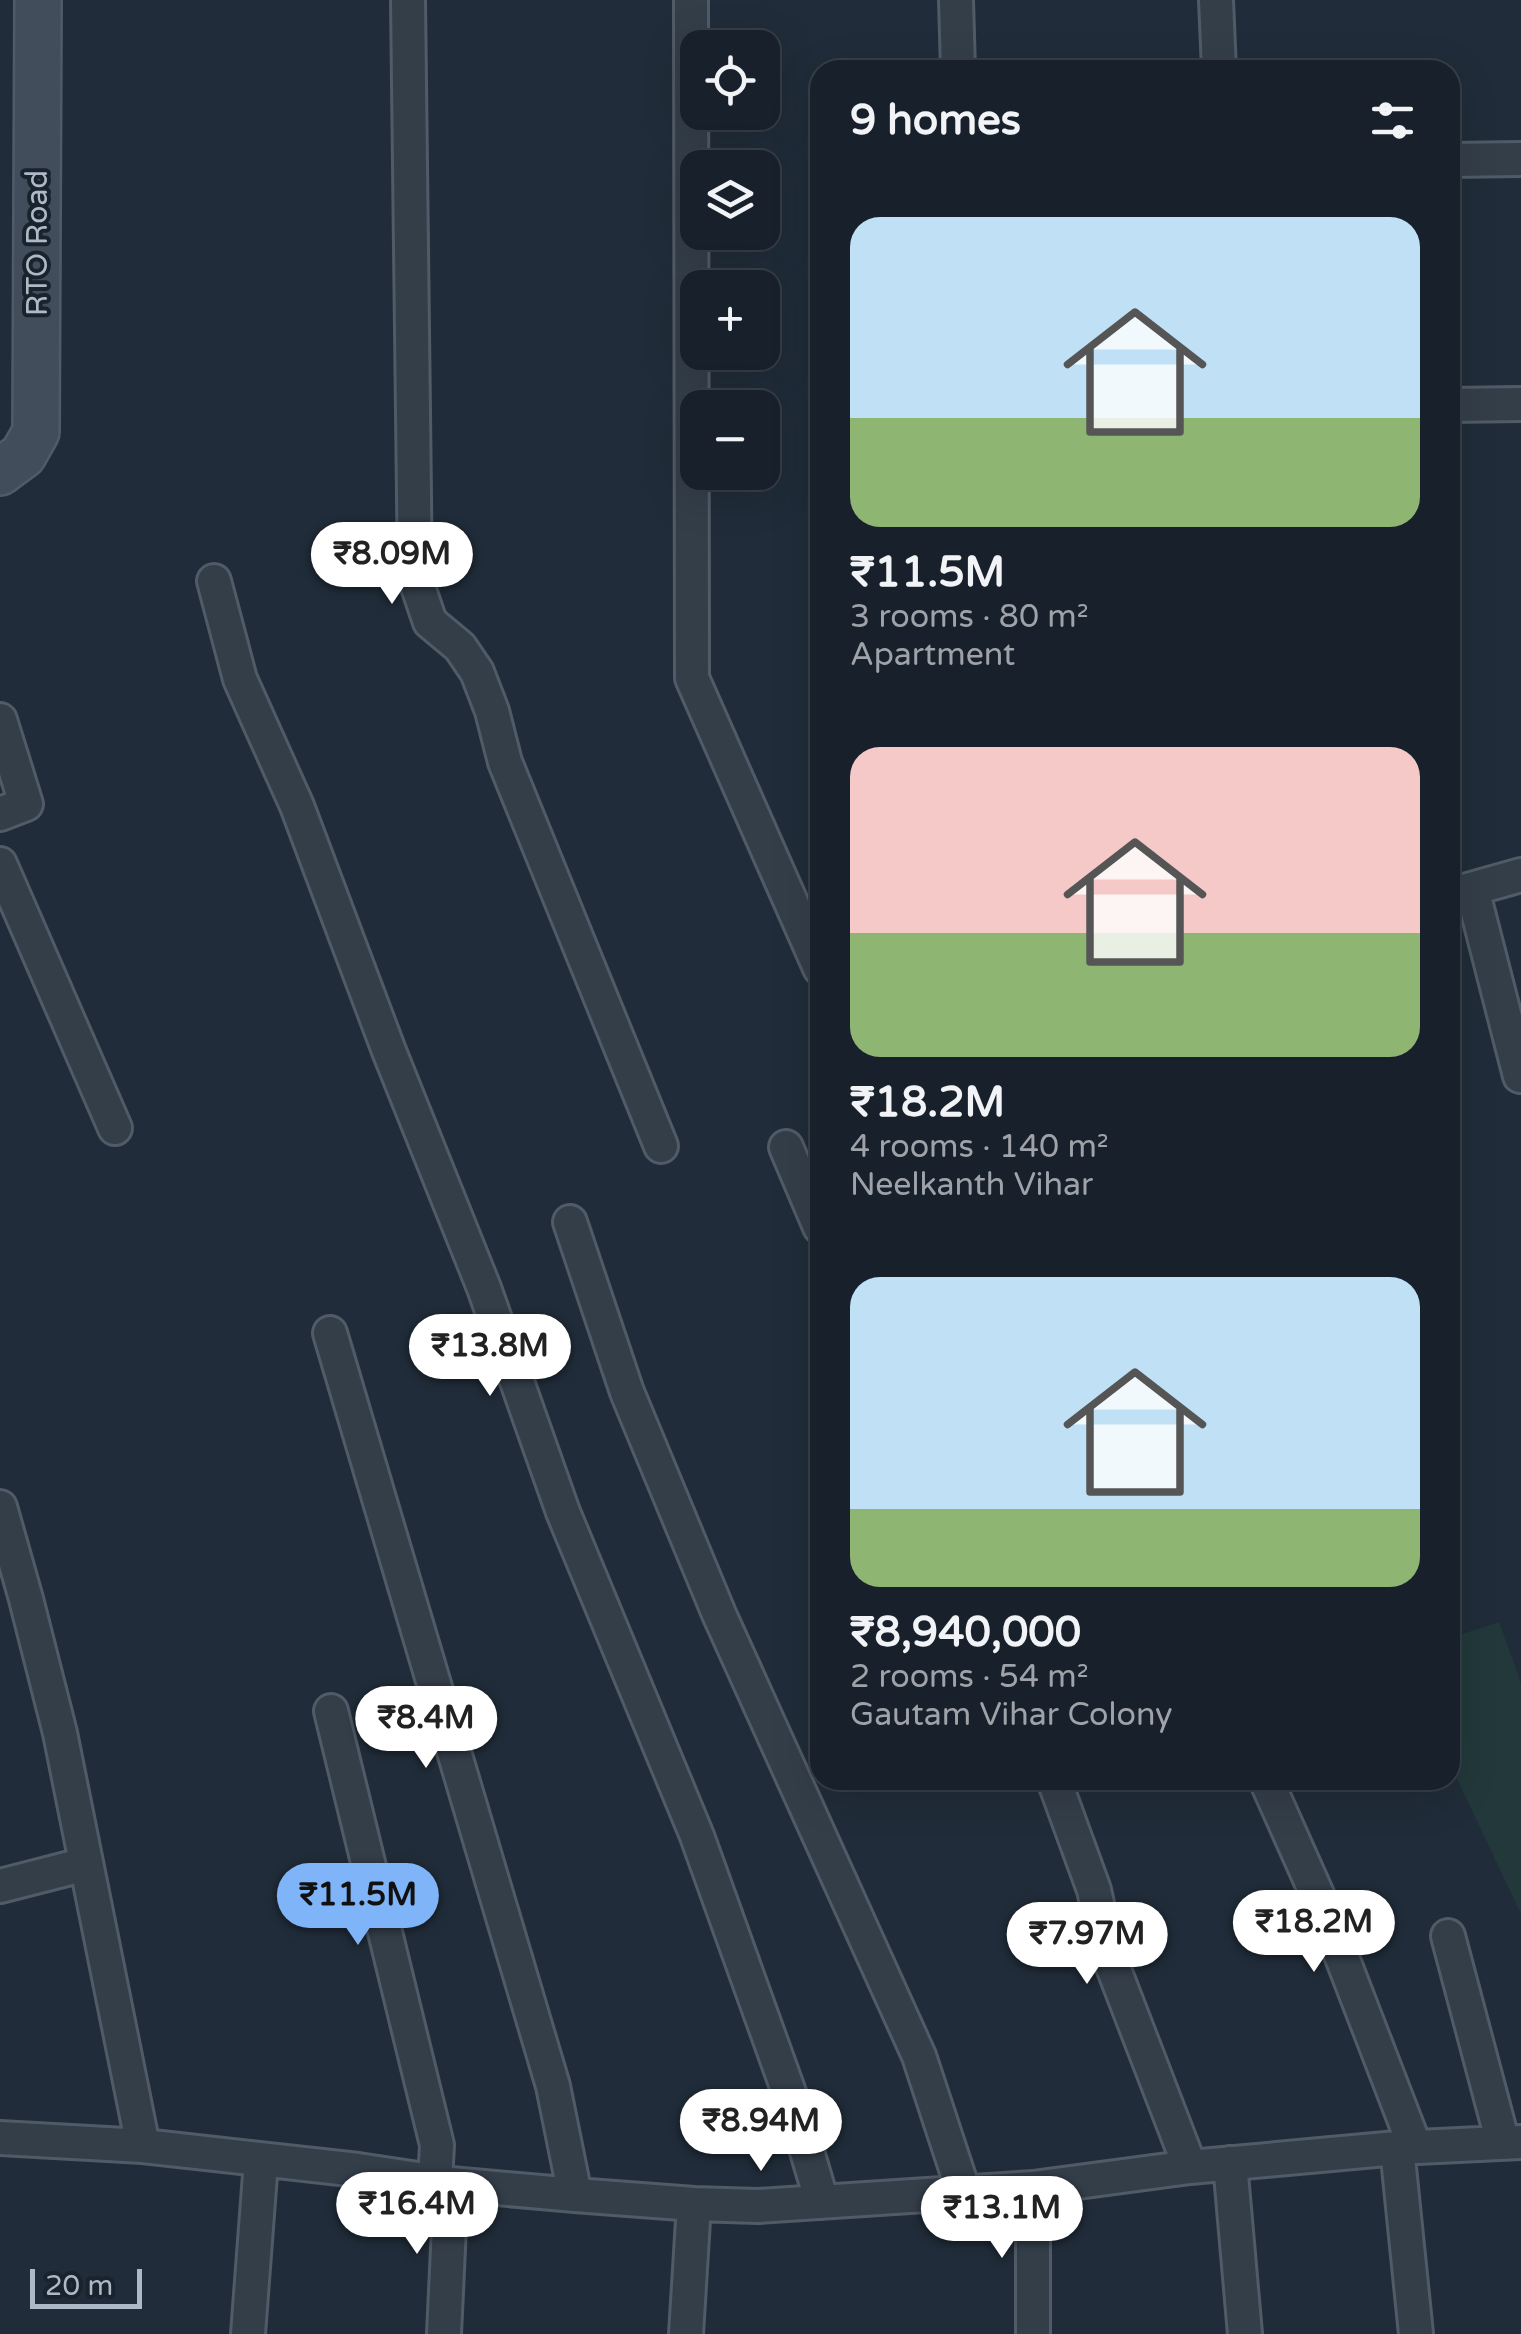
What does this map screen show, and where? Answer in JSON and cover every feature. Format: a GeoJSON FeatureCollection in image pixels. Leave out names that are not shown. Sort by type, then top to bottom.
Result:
{"type":"FeatureCollection","features":[{"type":"Feature","properties":{"kind":"street","name":"RTO Road"},"geometry":{"type":"LineString","coordinates":[[0,472],[23,454],[36,432],[38,0]]}},
{"type":"Feature","properties":{"kind":"street"},"geometry":{"type":"LineString","coordinates":[[408,0],[415,578],[430,622],[460,647],[477,672],[505,762],[661,1146]]}},
{"type":"Feature","properties":{"kind":"street"},"geometry":{"type":"LineString","coordinates":[[691,0],[692,678],[810,945]]}},
{"type":"Feature","properties":{"kind":"street"},"geometry":{"type":"LineString","coordinates":[[956,0],[958,60]]}},
{"type":"Feature","properties":{"kind":"street"},"geometry":{"type":"LineString","coordinates":[[1216,0],[1219,60]]}},
{"type":"Feature","properties":{"kind":"street"},"geometry":{"type":"LineString","coordinates":[[1460,160],[1521,159]]}},
{"type":"Feature","properties":{"kind":"street"},"geometry":{"type":"LineString","coordinates":[[1460,405],[1521,404]]}},
{"type":"Feature","properties":{"kind":"street"},"geometry":{"type":"LineString","coordinates":[[214,581],[240,679],[297,806],[484,1288],[563,1512],[697,1836],[792,2101],[822,2202]]}},
{"type":"Feature","properties":{"kind":"street"},"geometry":{"type":"LineString","coordinates":[[0,720],[26,804],[0,814]]}},
{"type":"Feature","properties":{"kind":"street"},"geometry":{"type":"LineString","coordinates":[[0,864],[114,1128]]}},
{"type":"Feature","properties":{"kind":"street"},"geometry":{"type":"LineString","coordinates":[[1520,1076],[1461,892],[1521,875]]}},
{"type":"Feature","properties":{"kind":"street"},"geometry":{"type":"LineString","coordinates":[[786,1146],[810,1202]]}},
{"type":"Feature","properties":{"kind":"street"},"geometry":{"type":"LineString","coordinates":[[570,1222],[627,1392],[719,1614],[919,2056],[964,2193]]}},
{"type":"Feature","properties":{"kind":"street"},"geometry":{"type":"LineString","coordinates":[[330,1333],[553,2086],[576,2195]]}},
{"type":"Feature","properties":{"kind":"street"},"geometry":{"type":"LineString","coordinates":[[0,1507],[60,1733],[144,2146]]}},
{"type":"Feature","properties":{"kind":"street"},"geometry":{"type":"LineString","coordinates":[[331,1710],[437,2145],[443,2182],[444,2334]]}},
{"type":"Feature","properties":{"kind":"street"},"geometry":{"type":"LineString","coordinates":[[1058,1790],[1094,1890],[1108,1954],[1190,2166]]}},
{"type":"Feature","properties":{"kind":"street"},"geometry":{"type":"LineString","coordinates":[[1270,1790],[1322,1908],[1406,2148],[1416,2334]]}},
{"type":"Feature","properties":{"kind":"street"},"geometry":{"type":"LineString","coordinates":[[0,1886],[86,1864]]}},
{"type":"Feature","properties":{"kind":"street"},"geometry":{"type":"LineString","coordinates":[[0,2138],[144,2146],[576,2195],[758,2206],[1033,2188],[1190,2166],[1512,2143],[1448,1936]]}},
{"type":"Feature","properties":{"kind":"street"},"geometry":{"type":"LineString","coordinates":[[248,2334],[261,2160]]}},
{"type":"Feature","properties":{"kind":"street"},"geometry":{"type":"LineString","coordinates":[[1230,2163],[1245,2334]]}},
{"type":"Feature","properties":{"kind":"street"},"geometry":{"type":"LineString","coordinates":[[1033,2188],[1033,2334]]}},
{"type":"Feature","properties":{"kind":"street"},"geometry":{"type":"LineString","coordinates":[[686,2334],[694,2204]]}},
{"type":"Feature","properties":{"kind":"green space"},"geometry":{"type":"Polygon","coordinates":[[[1499,1622],[1521,1683],[1521,1914],[1460,1785],[1460,1635],[1499,1622]]]}}]}
